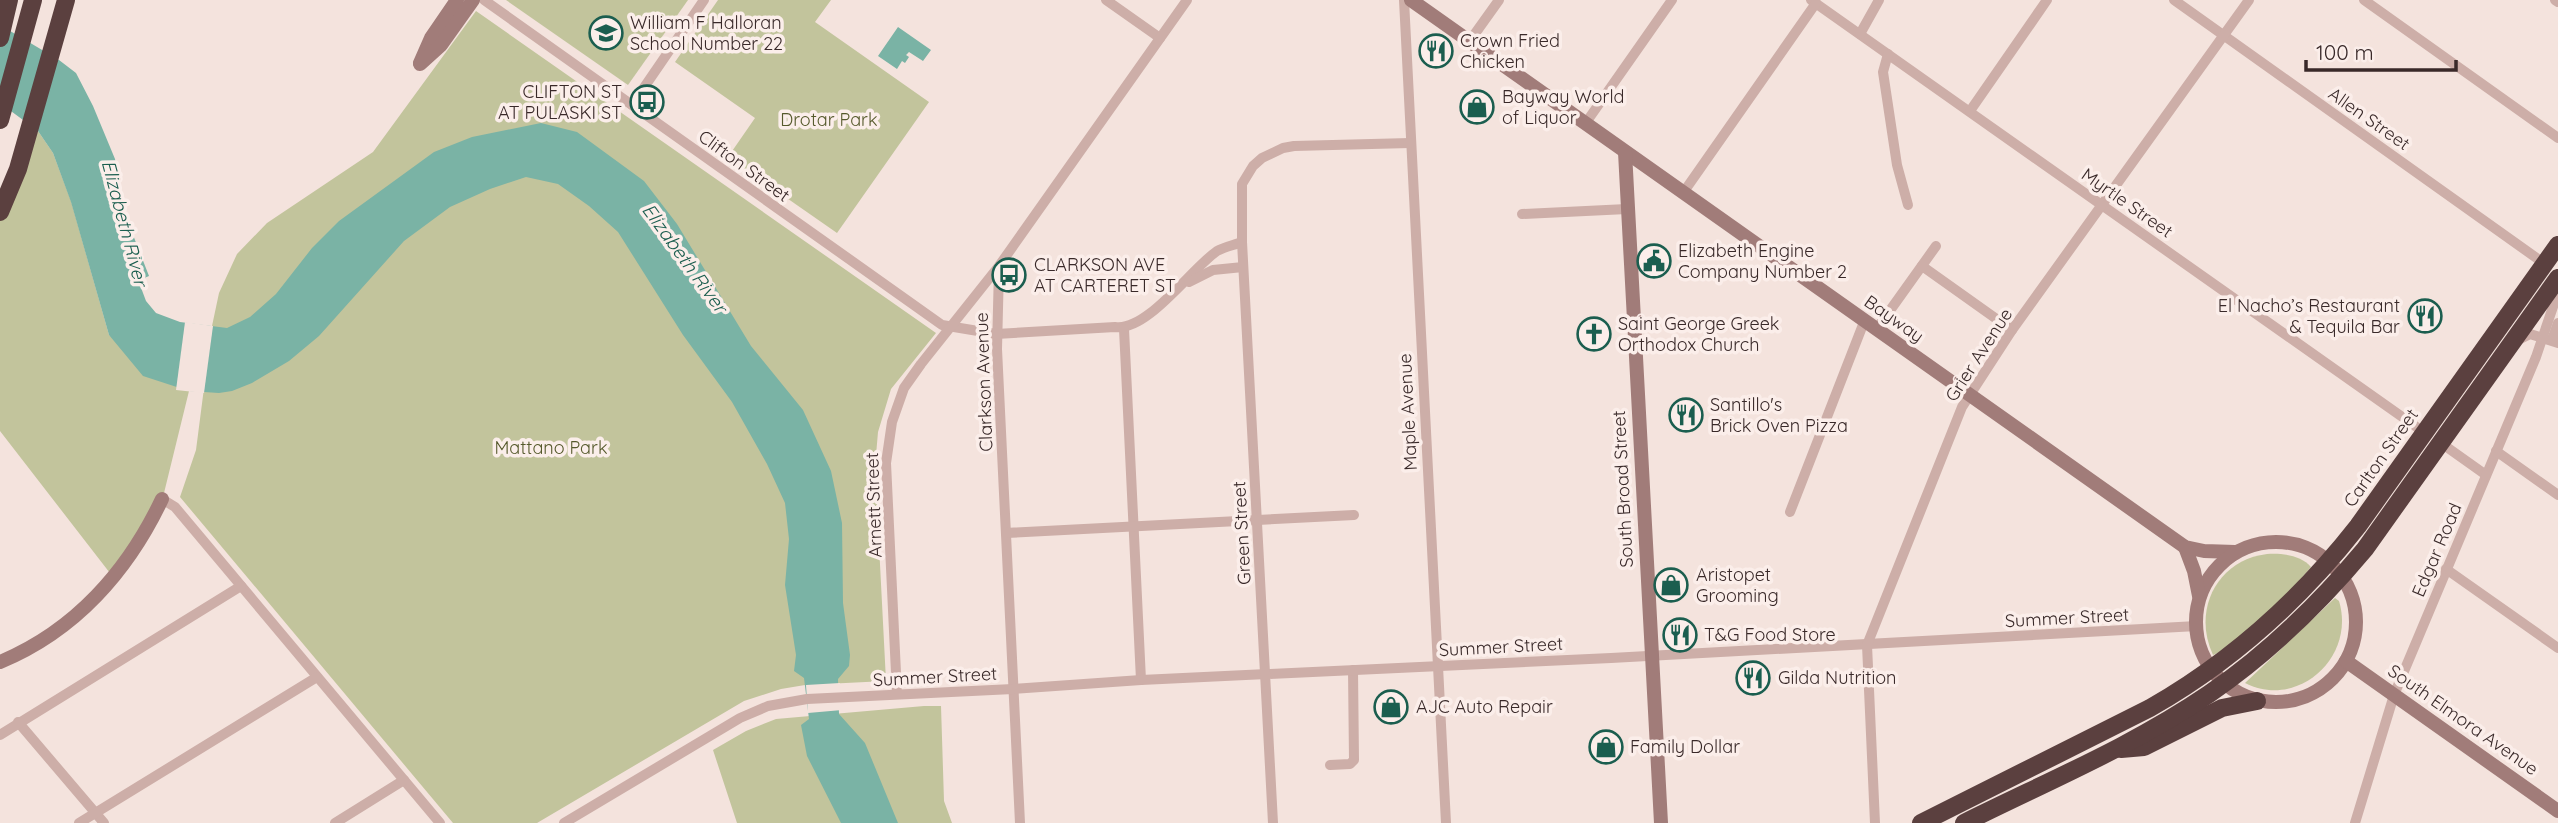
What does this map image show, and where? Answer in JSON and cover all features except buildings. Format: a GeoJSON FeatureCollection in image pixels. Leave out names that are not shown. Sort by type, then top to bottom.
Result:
{"type":"FeatureCollection","features":[{"type":"Feature","properties":{"kind":"highway"},"geometry":{"type":"LineString","coordinates":[[0,38],[9,0]]}},
{"type":"Feature","properties":{"kind":"highway"},"geometry":{"type":"LineString","coordinates":[[0,212],[18,169],[66,0]]}},
{"type":"Feature","properties":{"kind":"highway"},"geometry":{"type":"LineString","coordinates":[[0,120],[31,8]]}},
{"type":"Feature","properties":{"kind":"highway","name":"Carlton Street"},"geometry":{"type":"LineString","coordinates":[[1920,823],[2129,719],[2187,687],[2265,627],[2329,563],[2370,510],[2558,245]]}},
{"type":"Feature","properties":{"kind":"highway"},"geometry":{"type":"LineString","coordinates":[[1964,823],[2114,749],[2184,710],[2224,684],[2274,645],[2343,577],[2511,343],[2550,304],[2558,278]]}},
{"type":"Feature","properties":{"kind":"highway"},"geometry":{"type":"LineString","coordinates":[[2114,749],[2144,747],[2222,708],[2257,701]]}},
{"type":"Feature","properties":{"kind":"main road"},"geometry":{"type":"LineString","coordinates":[[457,0],[431,38],[420,64],[440,45],[473,0]]}},
{"type":"Feature","properties":{"kind":"main road","name":"Bayway"},"geometry":{"type":"LineString","coordinates":[[1411,0],[2185,547],[2235,552]]}},
{"type":"Feature","properties":{"kind":"main road","name":"South Broad Street"},"geometry":{"type":"LineString","coordinates":[[1625,152],[1661,823]]}},
{"type":"Feature","properties":{"kind":"main road"},"geometry":{"type":"LineString","coordinates":[[0,662],[29,648],[65,625],[90,604],[140,544],[162,499]]}},
{"type":"Feature","properties":{"kind":"main road"},"geometry":{"type":"LineString","coordinates":[[2280,543],[2308,549],[2329,563],[2343,577],[2354,596],[2358,622],[2355,645],[2346,661],[2326,684],[2306,696],[2277,703],[2257,701],[2240,695],[2224,684],[2211,669],[2201,648],[2197,626],[2200,599],[2211,574],[2235,552],[2259,544],[2280,543]]}},
{"type":"Feature","properties":{"kind":"main road"},"geometry":{"type":"LineString","coordinates":[[2185,547],[2200,599]]}},
{"type":"Feature","properties":{"kind":"main road","name":"South Elmora Avenue"},"geometry":{"type":"LineString","coordinates":[[2346,661],[2558,811]]}},
{"type":"Feature","properties":{"kind":"street","name":"Clifton Street"},"geometry":{"type":"LineString","coordinates":[[484,0],[942,326],[970,328],[996,334],[1115,327],[1124,329]]}},
{"type":"Feature","properties":{"kind":"street"},"geometry":{"type":"LineString","coordinates":[[632,105],[704,0]]}},
{"type":"Feature","properties":{"kind":"street"},"geometry":{"type":"LineString","coordinates":[[1106,0],[1160,38]]}},
{"type":"Feature","properties":{"kind":"street"},"geometry":{"type":"LineString","coordinates":[[999,266],[1187,0]]}},
{"type":"Feature","properties":{"kind":"street","name":"Maple Avenue"},"geometry":{"type":"LineString","coordinates":[[1404,0],[1446,823]]}},
{"type":"Feature","properties":{"kind":"street"},"geometry":{"type":"LineString","coordinates":[[1469,42],[1499,0]]}},
{"type":"Feature","properties":{"kind":"street"},"geometry":{"type":"LineString","coordinates":[[1585,124],[1672,0]]}},
{"type":"Feature","properties":{"kind":"street"},"geometry":{"type":"LineString","coordinates":[[1860,34],[1879,0]]}},
{"type":"Feature","properties":{"kind":"street"},"geometry":{"type":"LineString","coordinates":[[1970,111],[2047,0]]}},
{"type":"Feature","properties":{"kind":"street","name":"Allen Street"},"geometry":{"type":"LineString","coordinates":[[2174,0],[2545,264]]}},
{"type":"Feature","properties":{"kind":"street","name":"Grier Avenue"},"geometry":{"type":"LineString","coordinates":[[1875,823],[1867,645],[1968,395],[2249,0]]}},
{"type":"Feature","properties":{"kind":"street"},"geometry":{"type":"LineString","coordinates":[[2364,0],[2558,138]]}},
{"type":"Feature","properties":{"kind":"street"},"geometry":{"type":"LineString","coordinates":[[1682,193],[1813,2]]}},
{"type":"Feature","properties":{"kind":"street","name":"Myrtle Street"},"geometry":{"type":"LineString","coordinates":[[1813,2],[2425,433]]}},
{"type":"Feature","properties":{"kind":"street"},"geometry":{"type":"LineString","coordinates":[[1888,54],[1883,72],[1897,165],[1908,205]]}},
{"type":"Feature","properties":{"kind":"street","name":"Green Street"},"geometry":{"type":"LineString","coordinates":[[1273,823],[1243,267],[1242,184],[1253,166],[1262,158],[1283,148],[1410,143]]}},
{"type":"Feature","properties":{"kind":"street"},"geometry":{"type":"LineString","coordinates":[[1522,214],[1627,209]]}},
{"type":"Feature","properties":{"kind":"street"},"geometry":{"type":"LineString","coordinates":[[1141,680],[1124,329],[1134,325],[1179,288],[1217,251],[1242,242]]}},
{"type":"Feature","properties":{"kind":"street"},"geometry":{"type":"LineString","coordinates":[[1790,512],[1870,326],[1936,246]]}},
{"type":"Feature","properties":{"kind":"street","name":"Arnett Street"},"geometry":{"type":"LineString","coordinates":[[897,694],[886,463],[896,407],[904,388],[921,364],[999,266]]}},
{"type":"Feature","properties":{"kind":"street","name":"Clarkson Avenue"},"geometry":{"type":"LineString","coordinates":[[999,266],[996,334],[1020,823]]}},
{"type":"Feature","properties":{"kind":"street"},"geometry":{"type":"LineString","coordinates":[[1922,266],[2012,330]]}},
{"type":"Feature","properties":{"kind":"street"},"geometry":{"type":"LineString","coordinates":[[1179,288],[1213,270],[1243,267]]}},
{"type":"Feature","properties":{"kind":"street","name":"Edgar Road"},"geometry":{"type":"LineString","coordinates":[[2355,823],[2394,695],[2496,452],[2551,340],[2550,304],[2558,292]]}},
{"type":"Feature","properties":{"kind":"street"},"geometry":{"type":"LineString","coordinates":[[2511,343],[2530,334],[2551,340],[2558,323]]}},
{"type":"Feature","properties":{"kind":"street"},"geometry":{"type":"LineString","coordinates":[[2441,443],[2486,475]]}},
{"type":"Feature","properties":{"kind":"street"},"geometry":{"type":"LineString","coordinates":[[2496,452],[2558,495]]}},
{"type":"Feature","properties":{"kind":"street"},"geometry":{"type":"LineString","coordinates":[[162,499],[175,507],[440,823]]}},
{"type":"Feature","properties":{"kind":"street"},"geometry":{"type":"LineString","coordinates":[[1006,533],[1354,515]]}},
{"type":"Feature","properties":{"kind":"street"},"geometry":{"type":"LineString","coordinates":[[2446,569],[2558,648]]}},
{"type":"Feature","properties":{"kind":"street"},"geometry":{"type":"LineString","coordinates":[[0,735],[241,586]]}},
{"type":"Feature","properties":{"kind":"street","name":"Summer Street"},"geometry":{"type":"LineString","coordinates":[[564,823],[740,718],[768,706],[807,699],[2197,626]]}},
{"type":"Feature","properties":{"kind":"street"},"geometry":{"type":"LineString","coordinates":[[1330,765],[1350,764],[1354,760],[1353,670]]}},
{"type":"Feature","properties":{"kind":"street"},"geometry":{"type":"LineString","coordinates":[[79,823],[317,677]]}},
{"type":"Feature","properties":{"kind":"street"},"geometry":{"type":"LineString","coordinates":[[18,722],[104,823]]}},
{"type":"Feature","properties":{"kind":"street"},"geometry":{"type":"LineString","coordinates":[[335,823],[404,780]]}},
{"type":"Feature","properties":{"kind":"green space","name":"William F Halloran School Number 22"},"geometry":{"type":"Polygon","coordinates":[[[506,0],[688,0],[628,85],[506,0]]]}},
{"type":"Feature","properties":{"kind":"green space","name":"Drotar Park"},"geometry":{"type":"Polygon","coordinates":[[[718,0],[831,0],[815,22],[929,102],[837,233],[728,157],[755,118],[675,62],[718,0]]]}},
{"type":"Feature","properties":{"kind":"green space","name":"Mattano Park"},"geometry":{"type":"Polygon","coordinates":[[[476,11],[936,333],[891,389],[878,432],[875,467],[886,681],[805,685],[781,689],[744,701],[537,823],[453,823],[180,497],[196,450],[212,326],[219,293],[237,254],[267,223],[373,152],[476,11]]]}},
{"type":"Feature","properties":{"kind":"green space"},"geometry":{"type":"Polygon","coordinates":[[[38,131],[53,153],[71,201],[109,335],[189,391],[164,493],[113,577],[0,431],[0,210],[38,131]]]}},
{"type":"Feature","properties":{"kind":"green space"},"geometry":{"type":"Polygon","coordinates":[[[2267,554],[2291,556],[2311,567],[2251,629],[2213,655],[2207,638],[2206,621],[2213,590],[2222,577],[2235,566],[2249,558],[2267,554]]]}},
{"type":"Feature","properties":{"kind":"green space"},"geometry":{"type":"Polygon","coordinates":[[[2335,598],[2339,601],[2342,622],[2339,641],[2331,659],[2318,673],[2303,684],[2284,689],[2265,690],[2245,683],[2335,598]]]}},
{"type":"Feature","properties":{"kind":"green space"},"geometry":{"type":"Polygon","coordinates":[[[941,706],[944,801],[952,823],[737,823],[713,750],[746,731],[776,719],[941,706]]]}},
{"type":"Feature","properties":{"kind":"water","name":"Elizabeth River"},"geometry":{"type":"Polygon","coordinates":[[[0,25],[76,73],[115,159],[126,217],[149,276],[142,279],[140,285],[146,301],[156,313],[180,322],[227,328],[250,317],[276,294],[312,248],[339,221],[434,152],[472,137],[541,123],[577,132],[644,181],[677,224],[751,346],[803,410],[831,471],[842,523],[843,603],[850,655],[849,666],[838,679],[839,714],[865,743],[898,823],[841,823],[807,756],[801,725],[809,719],[804,678],[794,671],[796,655],[785,585],[789,539],[785,503],[767,464],[732,402],[683,335],[618,232],[589,206],[558,184],[526,177],[450,207],[404,241],[319,336],[289,361],[252,383],[232,391],[189,391],[143,376],[109,335],[71,202],[53,153],[38,131],[0,103],[0,25]]]}},
{"type":"Feature","properties":{"kind":"water"},"geometry":{"type":"Polygon","coordinates":[[[898,27],[931,50],[923,61],[909,52],[905,63],[902,61],[897,69],[878,56],[898,27]]]}},
{"type":"Feature","properties":{"kind":"pier"},"geometry":{"type":"Polygon","coordinates":[[[185,322],[213,326],[204,393],[176,390],[185,322]]]}},
{"type":"Feature","properties":{"kind":"pier"},"geometry":{"type":"Polygon","coordinates":[[[840,683],[842,710],[808,713],[806,685],[840,683]]]}},
{"type":"Feature","properties":{"kind":"place","name":"William F Halloran School Number 22"},"geometry":{"type":"Point","coordinates":[606,33]}},
{"type":"Feature","properties":{"kind":"place","name":"Crown Fried Chicken"},"geometry":{"type":"Point","coordinates":[1436,51]}},
{"type":"Feature","properties":{"kind":"place","name":"CLIFTON ST AT PULASKI ST"},"geometry":{"type":"Point","coordinates":[647,102]}},
{"type":"Feature","properties":{"kind":"place","name":"Bayway World of Liquor"},"geometry":{"type":"Point","coordinates":[1477,107]}},
{"type":"Feature","properties":{"kind":"place","name":"Elizabeth Engine Company Number 2"},"geometry":{"type":"Point","coordinates":[1654,261]}},
{"type":"Feature","properties":{"kind":"place","name":"CLARKSON AVE AT CARTERET ST"},"geometry":{"type":"Point","coordinates":[1009,275]}},
{"type":"Feature","properties":{"kind":"place","name":"El Nacho’s Restaurant & Tequila Bar"},"geometry":{"type":"Point","coordinates":[2425,316]}},
{"type":"Feature","properties":{"kind":"place","name":"Saint George Greek Orthodox Church"},"geometry":{"type":"Point","coordinates":[1594,334]}},
{"type":"Feature","properties":{"kind":"place","name":"Santillo's Brick Oven Pizza"},"geometry":{"type":"Point","coordinates":[1686,415]}},
{"type":"Feature","properties":{"kind":"place","name":"Aristopet Grooming"},"geometry":{"type":"Point","coordinates":[1671,585]}},
{"type":"Feature","properties":{"kind":"place","name":"T&G Food Store"},"geometry":{"type":"Point","coordinates":[1680,635]}},
{"type":"Feature","properties":{"kind":"place","name":"Gilda Nutrition"},"geometry":{"type":"Point","coordinates":[1753,678]}},
{"type":"Feature","properties":{"kind":"place","name":"AJC Auto Repair"},"geometry":{"type":"Point","coordinates":[1391,707]}},
{"type":"Feature","properties":{"kind":"place","name":"Family Dollar"},"geometry":{"type":"Point","coordinates":[1606,747]}}]}
